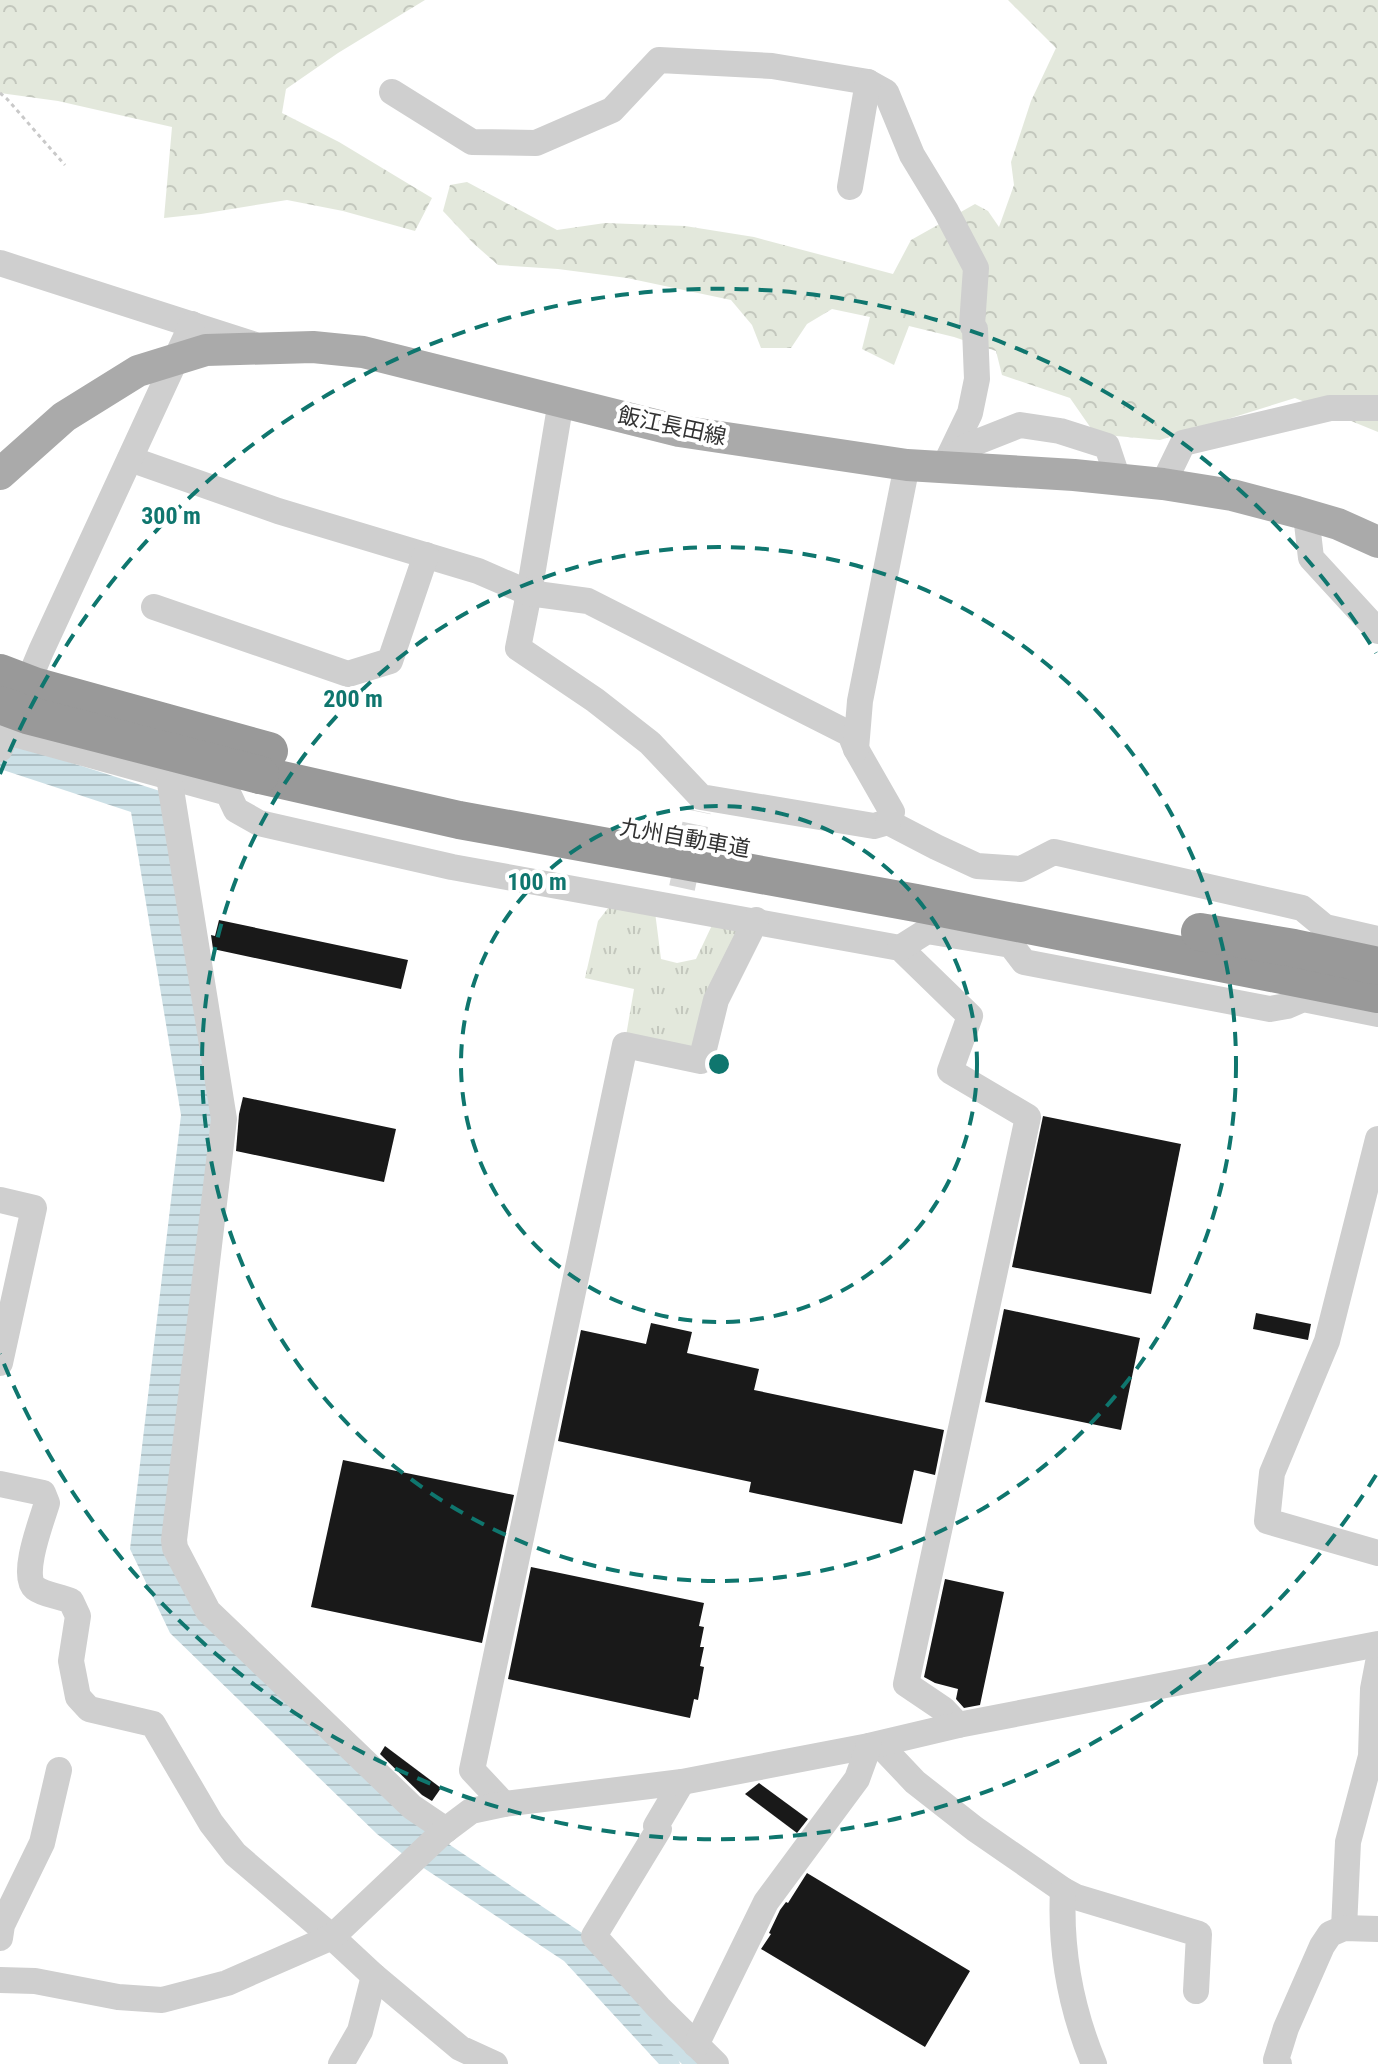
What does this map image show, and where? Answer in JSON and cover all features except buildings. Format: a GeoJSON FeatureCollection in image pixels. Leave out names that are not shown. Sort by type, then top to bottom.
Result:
{"type":"FeatureCollection","features":[{"type":"Feature","properties":{"kind":"highway","name":"九州自動車道"},"geometry":{"type":"LineString","coordinates":[[0,673],[265,763]]}},
{"type":"Feature","properties":{"kind":"highway","name":"九州自動車道"},"geometry":{"type":"LineString","coordinates":[[2,731],[27,715],[265,763],[467,799],[918,892],[1289,962],[1378,966]]}},
{"type":"Feature","properties":{"kind":"highway","name":"九州自動車道"},"geometry":{"type":"LineString","coordinates":[[1289,962],[1378,994]]}},
{"type":"Feature","properties":{"kind":"main road","name":"飯江長田線"},"geometry":{"type":"LineString","coordinates":[[0,474],[64,417],[138,371],[206,350],[313,347],[363,352],[679,431],[907,465],[1118,479],[1232,495],[1338,524],[1378,542]]}},
{"type":"Feature","properties":{"kind":"street"},"geometry":{"type":"LineString","coordinates":[[392,92],[472,142],[536,143],[612,110],[659,60],[772,66],[868,82],[886,92],[912,155],[976,268],[972,325],[975,329],[977,379],[970,413],[944,467]]}},
{"type":"Feature","properties":{"kind":"street"},"geometry":{"type":"LineString","coordinates":[[850,187],[868,82]]}},
{"type":"Feature","properties":{"kind":"street"},"geometry":{"type":"LineString","coordinates":[[0,263],[261,347]]}},
{"type":"Feature","properties":{"kind":"street"},"geometry":{"type":"LineString","coordinates":[[192,324],[2,731],[228,793],[236,810],[259,823],[452,867],[680,898],[756,920],[900,948],[970,1016],[950,1071],[1028,1117],[906,1684],[943,1709],[958,1725]]}},
{"type":"Feature","properties":{"kind":"street"},"geometry":{"type":"LineString","coordinates":[[561,401],[518,648],[595,700],[650,743],[700,804],[874,826],[888,822],[977,866],[1021,869],[1054,852],[1302,908],[1325,927],[1378,939]]}},
{"type":"Feature","properties":{"kind":"street"},"geometry":{"type":"LineString","coordinates":[[1163,484],[1183,443],[1330,408],[1378,408]]}},
{"type":"Feature","properties":{"kind":"street"},"geometry":{"type":"LineString","coordinates":[[944,467],[967,446],[1020,425],[1060,431],[1107,446],[1118,479]]}},
{"type":"Feature","properties":{"kind":"street"},"geometry":{"type":"LineString","coordinates":[[130,459],[278,511],[478,571],[529,593],[588,601],[850,734],[892,812],[888,822]]}},
{"type":"Feature","properties":{"kind":"street"},"geometry":{"type":"LineString","coordinates":[[856,749],[860,701],[907,465]]}},
{"type":"Feature","properties":{"kind":"street"},"geometry":{"type":"LineString","coordinates":[[1306,515],[1311,558],[1378,631]]}},
{"type":"Feature","properties":{"kind":"street"},"geometry":{"type":"LineString","coordinates":[[154,607],[348,674],[390,661],[426,555]]}},
{"type":"Feature","properties":{"kind":"street"},"geometry":{"type":"LineString","coordinates":[[169,777],[224,1119],[175,1548],[208,1611],[412,1807],[445,1831]]}},
{"type":"Feature","properties":{"kind":"street"},"geometry":{"type":"LineString","coordinates":[[504,1804],[472,1770],[625,1045],[701,1061],[716,1000],[756,920]]}},
{"type":"Feature","properties":{"kind":"street"},"geometry":{"type":"LineString","coordinates":[[900,948],[927,931],[1011,945],[1024,962],[1270,1009],[1303,999],[1378,1014]]}},
{"type":"Feature","properties":{"kind":"street"},"geometry":{"type":"LineString","coordinates":[[1378,1139],[1327,1341],[1272,1473],[1267,1521],[1378,1553]]}},
{"type":"Feature","properties":{"kind":"street"},"geometry":{"type":"LineString","coordinates":[[0,1200],[34,1208],[0,1363]]}},
{"type":"Feature","properties":{"kind":"street"},"geometry":{"type":"LineString","coordinates":[[0,1484],[43,1493],[46,1497],[47,1503],[28,1568],[29,1582],[36,1590],[71,1601],[78,1616],[71,1661],[78,1697],[89,1709],[153,1724],[211,1823],[235,1854],[460,2048],[495,2064]]}},
{"type":"Feature","properties":{"kind":"street"},"geometry":{"type":"LineString","coordinates":[[0,1980],[35,1981],[118,1997],[162,2000],[227,1983],[332,1937],[445,1831],[471,1811],[504,1804],[682,1782],[1378,1644]]}},
{"type":"Feature","properties":{"kind":"street"},"geometry":{"type":"LineString","coordinates":[[1344,1928],[1348,1842],[1374,1757],[1373,1689],[1378,1663]]}},
{"type":"Feature","properties":{"kind":"street"},"geometry":{"type":"LineString","coordinates":[[874,1745],[975,1829],[1063,1890],[1076,1897],[1199,1934],[1196,1991]]}},
{"type":"Feature","properties":{"kind":"street"},"geometry":{"type":"LineString","coordinates":[[696,2045],[766,1902],[857,1779],[874,1745]]}},
{"type":"Feature","properties":{"kind":"street"},"geometry":{"type":"LineString","coordinates":[[0,1938],[2,1925],[42,1843],[59,1770]]}},
{"type":"Feature","properties":{"kind":"street"},"geometry":{"type":"LineString","coordinates":[[682,1782],[656,1826],[659,1829],[594,1936],[659,2008],[716,2064]]}},
{"type":"Feature","properties":{"kind":"street"},"geometry":{"type":"LineString","coordinates":[[1063,1890],[1062,1920],[1069,1983],[1094,2064]]}},
{"type":"Feature","properties":{"kind":"street"},"geometry":{"type":"LineString","coordinates":[[1279,2064],[1276,2060],[1286,2028],[1330,1934],[1344,1928],[1378,1929]]}},
{"type":"Feature","properties":{"kind":"street"},"geometry":{"type":"LineString","coordinates":[[341,2064],[360,2031],[374,1976]]}},
{"type":"Feature","properties":{"kind":"path"},"geometry":{"type":"LineString","coordinates":[[0,93],[65,165]]}},
{"type":"Feature","properties":{"kind":"green space"},"geometry":{"type":"Polygon","coordinates":[[[0,0],[425,0],[286,89],[282,113],[339,142],[432,198],[415,231],[343,211],[287,200],[164,218],[172,127],[58,101],[0,93],[0,0]]]}},
{"type":"Feature","properties":{"kind":"green space"},"geometry":{"type":"Polygon","coordinates":[[[1008,0],[1378,0],[1378,432],[1295,398],[1160,440],[1095,434],[1070,398],[1002,375],[996,351],[909,326],[894,365],[862,349],[870,317],[832,309],[807,324],[791,348],[761,348],[752,325],[731,300],[627,278],[498,265],[443,211],[450,185],[467,182],[557,230],[605,223],[685,226],[754,237],[893,274],[911,240],[975,204],[988,211],[999,227],[1014,185],[1011,162],[1031,101],[1056,48],[1008,0]]]}},
{"type":"Feature","properties":{"kind":"green space"},"geometry":{"type":"Polygon","coordinates":[[[612,903],[655,912],[661,959],[677,963],[696,959],[714,921],[744,926],[700,1052],[626,1036],[634,989],[585,978],[598,921],[612,903]]]}},
{"type":"Feature","properties":{"kind":"shaded area"},"geometry":{"type":"Polygon","coordinates":[[[0,740],[160,791],[212,1113],[164,1545],[405,1815],[588,1937],[670,2026],[661,2038],[680,2064],[659,2064],[564,1961],[377,1834],[170,1633],[130,1549],[181,1115],[131,812],[0,769],[0,740]]]}},
{"type":"Feature","properties":{"kind":"waterway"},"geometry":{"type":"LineString","coordinates":[[648,2019],[695,2064]]}},
{"type":"Feature","properties":{"kind":"tunnel"},"geometry":{"type":"LineString","coordinates":[[682,888],[698,811]]}}]}
